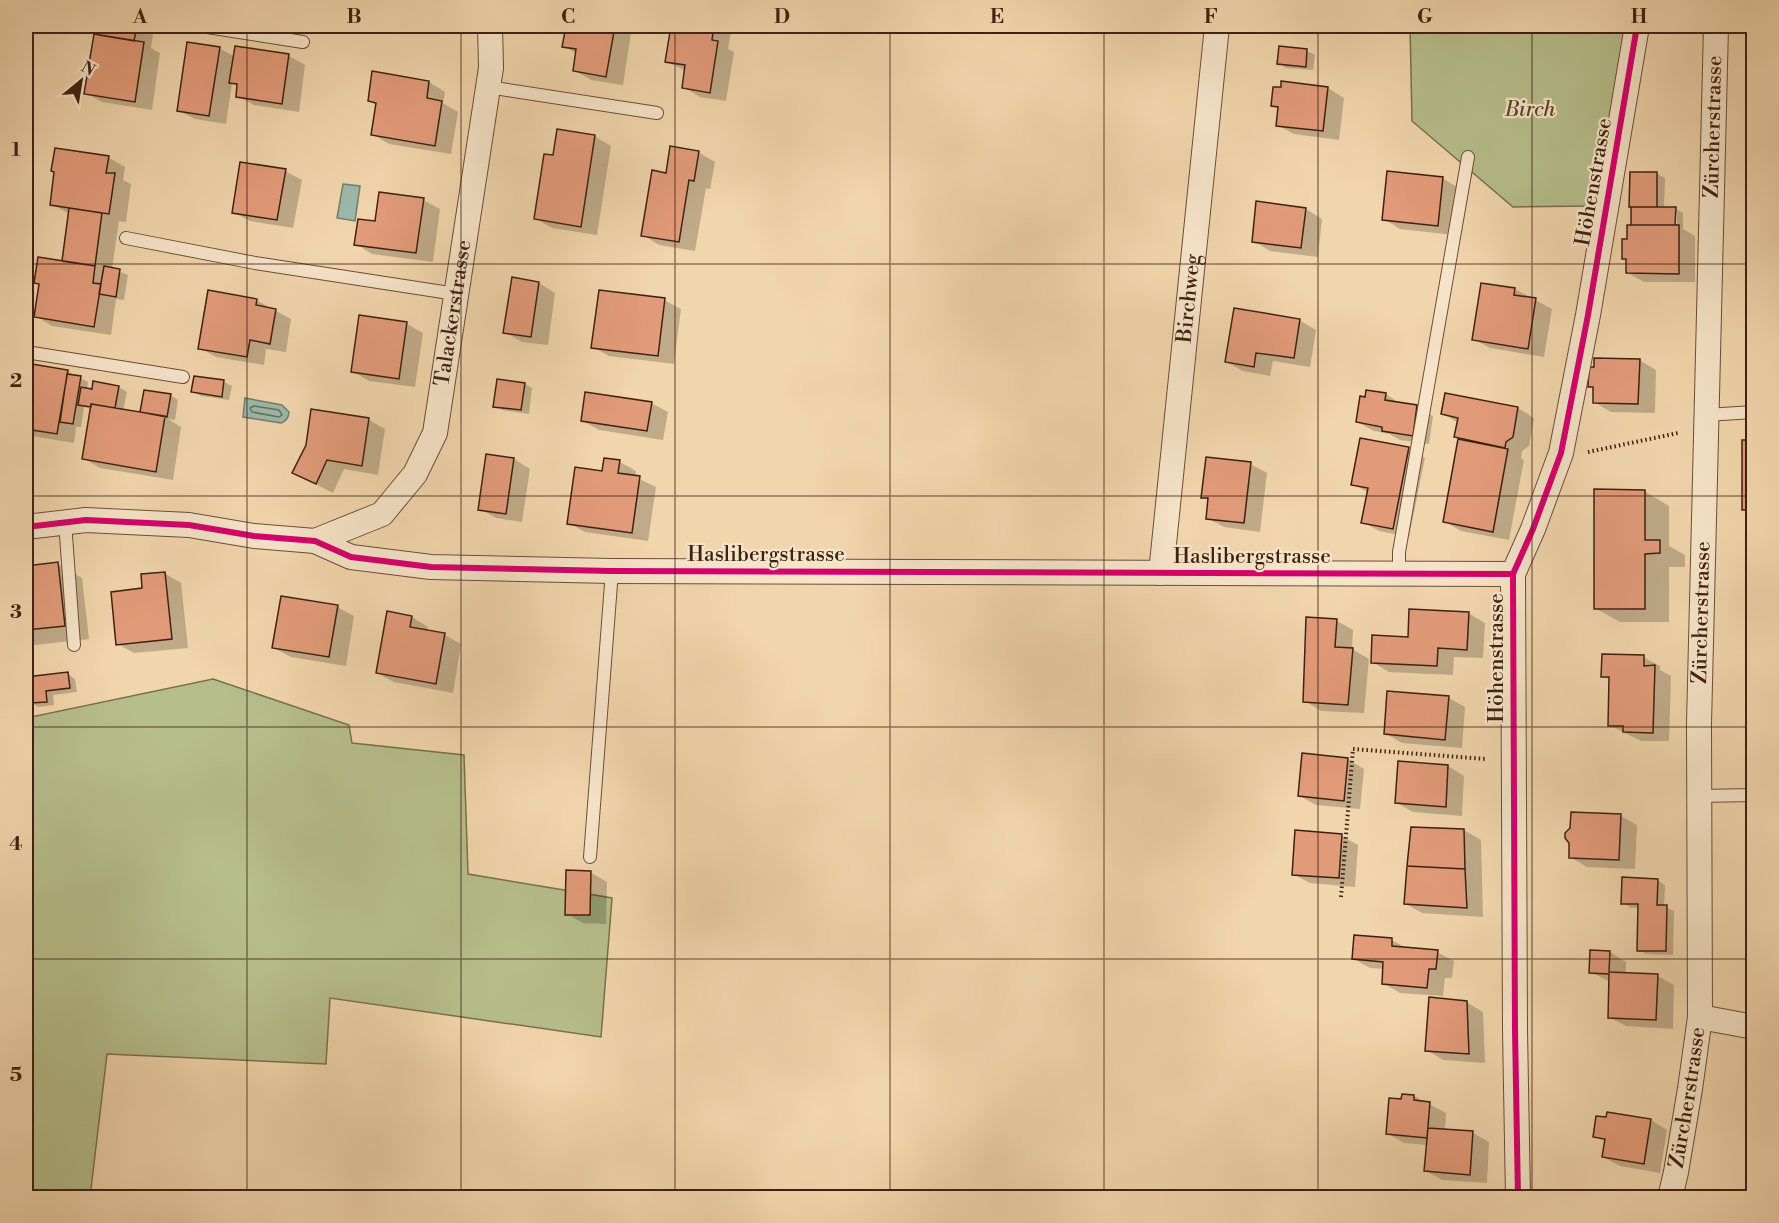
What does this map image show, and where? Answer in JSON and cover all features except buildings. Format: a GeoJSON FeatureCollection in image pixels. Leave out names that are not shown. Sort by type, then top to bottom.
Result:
{"type":"FeatureCollection","features":[{"type":"Feature","properties":{"kind":"street","name":"Talackerstrasse"},"geometry":{"type":"LineString","coordinates":[[315,541],[382,514],[415,474],[435,433],[491,68],[490,26]]}},
{"type":"Feature","properties":{"kind":"street","name":"Birchweg"},"geometry":{"type":"LineString","coordinates":[[1161,573],[1217,26]]}},
{"type":"Feature","properties":{"kind":"street","name":"Höhenstrasse"},"geometry":{"type":"LineString","coordinates":[[1518,1197],[1513,574],[1533,529],[1561,453],[1588,315],[1637,26]]}},
{"type":"Feature","properties":{"kind":"street","name":"Zürcherstrasse"},"geometry":{"type":"LineString","coordinates":[[1670,1197],[1690,1089],[1700,1017],[1699,724],[1716,26]]}},
{"type":"Feature","properties":{"kind":"street","name":"Haslibergstrasse"},"geometry":{"type":"LineString","coordinates":[[26,527],[86,520],[189,525],[254,536],[315,541],[351,557],[431,567],[612,571],[1513,574]]}},
{"type":"Feature","properties":{"kind":"street"},"geometry":{"type":"LineString","coordinates":[[1700,1017],[1754,1027]]}},
{"type":"Feature","properties":{"kind":"lane"},"geometry":{"type":"LineString","coordinates":[[201,26],[303,42]]}},
{"type":"Feature","properties":{"kind":"lane"},"geometry":{"type":"LineString","coordinates":[[488,87],[657,113]]}},
{"type":"Feature","properties":{"kind":"lane"},"geometry":{"type":"LineString","coordinates":[[1399,574],[1398,552],[1468,157]]}},
{"type":"Feature","properties":{"kind":"lane"},"geometry":{"type":"LineString","coordinates":[[126,238],[255,263],[456,294]]}},
{"type":"Feature","properties":{"kind":"lane"},"geometry":{"type":"LineString","coordinates":[[26,352],[183,377]]}},
{"type":"Feature","properties":{"kind":"lane"},"geometry":{"type":"LineString","coordinates":[[1707,415],[1754,412]]}},
{"type":"Feature","properties":{"kind":"lane"},"geometry":{"type":"LineString","coordinates":[[65,522],[74,645]]}},
{"type":"Feature","properties":{"kind":"lane"},"geometry":{"type":"LineString","coordinates":[[590,857],[612,571]]}},
{"type":"Feature","properties":{"kind":"lane"},"geometry":{"type":"LineString","coordinates":[[1699,796],[1754,795]]}},
{"type":"Feature","properties":{"kind":"path"},"geometry":{"type":"LineString","coordinates":[[1580,454],[1679,433]]}},
{"type":"Feature","properties":{"kind":"path"},"geometry":{"type":"LineString","coordinates":[[1341,897],[1353,749],[1514,761]]}},
{"type":"Feature","properties":{"kind":"green space","name":"Birch"},"geometry":{"type":"Polygon","coordinates":[[[1410,26],[1642,26],[1592,206],[1513,207],[1412,121],[1410,26]]]}},
{"type":"Feature","properties":{"kind":"green space"},"geometry":{"type":"Polygon","coordinates":[[[213,679],[349,725],[352,743],[464,755],[468,874],[612,898],[601,1037],[330,998],[326,1064],[107,1054],[90,1197],[26,1197],[26,718],[213,679]]]}},
{"type":"Feature","properties":{"kind":"water"},"geometry":{"type":"Polygon","coordinates":[[[343,184],[360,186],[355,221],[337,218],[343,184]]]}},
{"type":"Feature","properties":{"kind":"water"},"geometry":{"type":"Polygon","coordinates":[[[245,398],[282,405],[289,412],[288,417],[281,423],[243,417],[245,398]]]}},
{"type":"Feature","properties":{"kind":"cycle path"},"geometry":{"type":"LineString","coordinates":[[1518,1198],[1513,574],[1533,529],[1561,453],[1588,315],[1637,26]]}},
{"type":"Feature","properties":{"kind":"cycle path"},"geometry":{"type":"LineString","coordinates":[[26,527],[86,520],[189,525],[254,536],[315,541],[351,557],[431,567],[612,571],[1513,574]]}}]}
